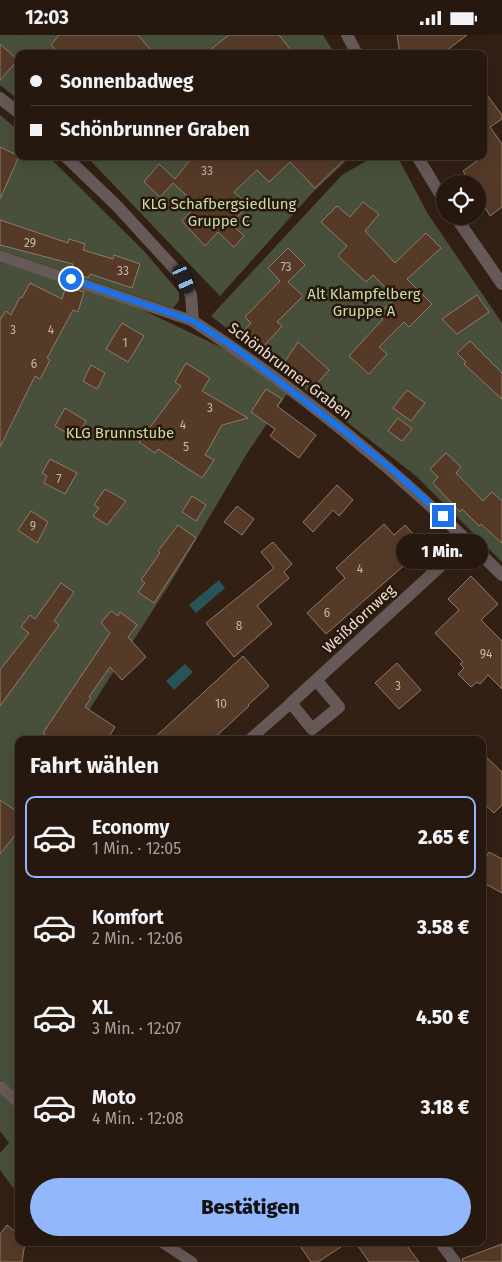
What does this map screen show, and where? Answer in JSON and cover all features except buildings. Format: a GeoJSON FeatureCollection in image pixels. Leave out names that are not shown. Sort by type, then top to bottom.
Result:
{"type":"FeatureCollection","features":[{"type":"Feature","properties":{"kind":"street"},"geometry":{"type":"LineString","coordinates":[[347,35],[355,50]]}},
{"type":"Feature","properties":{"kind":"street"},"geometry":{"type":"LineString","coordinates":[[0,98],[15,110]]}},
{"type":"Feature","properties":{"kind":"street"},"geometry":{"type":"LineString","coordinates":[[69,160],[117,206],[184,279],[191,295],[193,321]]}},
{"type":"Feature","properties":{"kind":"street"},"geometry":{"type":"LineString","coordinates":[[419,160],[436,187]]}},
{"type":"Feature","properties":{"kind":"street"},"geometry":{"type":"LineString","coordinates":[[461,225],[502,283]]}},
{"type":"Feature","properties":{"kind":"street","name":"Schönbrunner Graben"},"geometry":{"type":"LineString","coordinates":[[193,321],[238,350],[348,434],[417,492],[502,575]]}},
{"type":"Feature","properties":{"kind":"street","name":"Weißdornweg"},"geometry":{"type":"LineString","coordinates":[[290,703],[468,541]]}},
{"type":"Feature","properties":{"kind":"street"},"geometry":{"type":"LineString","coordinates":[[290,703],[312,729],[339,707],[316,680]]}},
{"type":"Feature","properties":{"kind":"street"},"geometry":{"type":"LineString","coordinates":[[443,1246],[455,1262]]}},
{"type":"Feature","properties":{"kind":"lane"},"geometry":{"type":"LineString","coordinates":[[0,257],[193,321]]}},
{"type":"Feature","properties":{"kind":"lane","name":"Weißdornweg"},"geometry":{"type":"LineString","coordinates":[[253,736],[290,703]]}},
{"type":"Feature","properties":{"kind":"lane"},"geometry":{"type":"LineString","coordinates":[[0,1086],[15,1100]]}},
{"type":"Feature","properties":{"kind":"lane"},"geometry":{"type":"LineString","coordinates":[[168,1246],[192,1262]]}},
{"type":"Feature","properties":{"kind":"green space"},"geometry":{"type":"Polygon","coordinates":[[[0,35],[323,35],[332,50],[15,50],[15,97],[0,85],[0,35]]]}},
{"type":"Feature","properties":{"kind":"green space"},"geometry":{"type":"Polygon","coordinates":[[[0,115],[15,128],[15,160],[52,160],[144,251],[179,292],[179,301],[173,308],[0,250],[0,115]]]}},
{"type":"Feature","properties":{"kind":"green space","name":"KLG Schafbergsiedlung Gruppe C"},"geometry":{"type":"Polygon","coordinates":[[[90,160],[344,160],[345,162],[313,192],[220,296],[90,160]]]}},
{"type":"Feature","properties":{"kind":"green space","name":"Alt Klampfelberg Gruppe A"},"geometry":{"type":"Polygon","coordinates":[[[368,160],[399,160],[428,214],[502,323],[502,562],[416,476],[211,316],[342,175],[368,160]]]}},
{"type":"Feature","properties":{"kind":"green space","name":"KLG Brunnstube"},"geometry":{"type":"Polygon","coordinates":[[[0,262],[122,300],[237,355],[287,394],[246,455],[174,577],[73,736],[15,736],[15,1094],[0,1079],[0,262]]]}},
{"type":"Feature","properties":{"kind":"green space"},"geometry":{"type":"Polygon","coordinates":[[[0,1093],[15,1108],[15,1191],[0,1170],[0,1153],[9,1143],[0,1131],[0,1093]]]}},
{"type":"Feature","properties":{"kind":"water"},"geometry":{"type":"Polygon","coordinates":[[[219,580],[225,588],[196,613],[189,605],[219,580]]]}},
{"type":"Feature","properties":{"kind":"water"},"geometry":{"type":"Polygon","coordinates":[[[185,664],[193,672],[174,690],[166,681],[185,664]]]}},
{"type":"Feature","properties":{"kind":"route"},"geometry":{"type":"LineString","coordinates":[[71,279],[193,321],[238,350],[348,434],[395,472],[443,516]]}}]}
